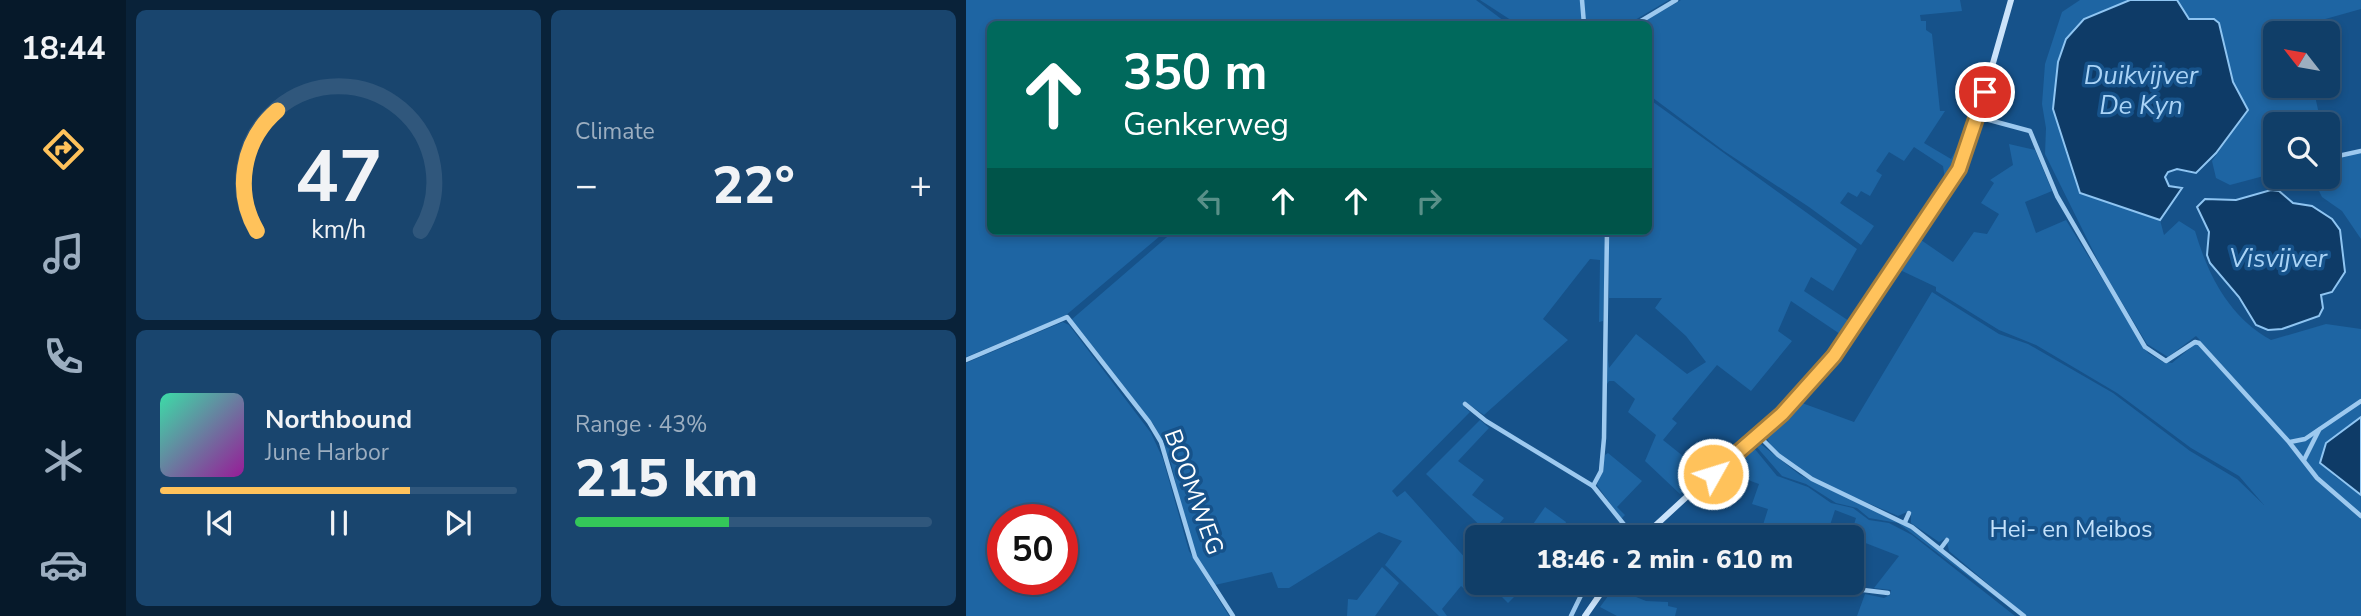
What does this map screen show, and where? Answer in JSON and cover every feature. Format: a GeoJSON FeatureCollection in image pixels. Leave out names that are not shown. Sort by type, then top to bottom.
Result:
{"type":"FeatureCollection","features":[{"type":"Feature","properties":{"kind":"main road"},"geometry":{"type":"LineString","coordinates":[[1657,525],[1791,403],[1825,368],[1893,270],[1959,169],[1981,117],[2011,0]]}},
{"type":"Feature","properties":{"kind":"main road"},"geometry":{"type":"LineString","coordinates":[[1585,616],[1600,595]]}},
{"type":"Feature","properties":{"kind":"street"},"geometry":{"type":"LineString","coordinates":[[1582,0],[1584,21]]}},
{"type":"Feature","properties":{"kind":"street"},"geometry":{"type":"LineString","coordinates":[[1641,21],[1676,0]]}},
{"type":"Feature","properties":{"kind":"street"},"geometry":{"type":"LineString","coordinates":[[1981,117],[2020,126],[2035,138],[2057,196],[2145,347],[2166,361],[2197,342],[2289,442],[2317,478],[2361,516]]}},
{"type":"Feature","properties":{"kind":"street"},"geometry":{"type":"LineString","coordinates":[[2340,156],[2361,151]]}},
{"type":"Feature","properties":{"kind":"street"},"geometry":{"type":"LineString","coordinates":[[1593,485],[1601,471],[1604,438],[1607,235]]}},
{"type":"Feature","properties":{"kind":"street","name":"BOOMWEG"},"geometry":{"type":"LineString","coordinates":[[966,360],[1067,317],[1149,422],[1161,442],[1195,557],[1233,616]]}},
{"type":"Feature","properties":{"kind":"street"},"geometry":{"type":"LineString","coordinates":[[2289,442],[2305,439],[2361,401]]}},
{"type":"Feature","properties":{"kind":"street"},"geometry":{"type":"LineString","coordinates":[[1465,404],[1486,421],[1593,485],[1623,525]]}},
{"type":"Feature","properties":{"kind":"street"},"geometry":{"type":"LineString","coordinates":[[2304,460],[2321,427]]}},
{"type":"Feature","properties":{"kind":"street"},"geometry":{"type":"LineString","coordinates":[[1757,434],[1793,467],[1812,479],[1905,522],[2024,616]]}},
{"type":"Feature","properties":{"kind":"street"},"geometry":{"type":"LineString","coordinates":[[1905,522],[1909,513]]}},
{"type":"Feature","properties":{"kind":"street"},"geometry":{"type":"LineString","coordinates":[[1941,548],[1947,540]]}},
{"type":"Feature","properties":{"kind":"street"},"geometry":{"type":"LineString","coordinates":[[1864,590],[1888,593]]}},
{"type":"Feature","properties":{"kind":"street"},"geometry":{"type":"LineString","coordinates":[[1571,616],[1581,595]]}},
{"type":"Feature","properties":{"kind":"green space"},"geometry":{"type":"Polygon","coordinates":[[[966,0],[1476,0],[1504,21],[987,21],[987,235],[1161,235],[1065,316],[966,357],[966,0]]]}},
{"type":"Feature","properties":{"kind":"green space"},"geometry":{"type":"Polygon","coordinates":[[[1480,0],[1669,0],[1633,21],[1512,21],[1480,0]]]}},
{"type":"Feature","properties":{"kind":"green space"},"geometry":{"type":"Polygon","coordinates":[[[1681,0],[1960,0],[1962,11],[1920,15],[1921,21],[1926,21],[1926,30],[1932,34],[1940,111],[1945,111],[1924,143],[1951,159],[1957,148],[1960,150],[1945,179],[1943,166],[1914,147],[1904,161],[1889,152],[1876,171],[1882,175],[1870,196],[1861,191],[1857,197],[1848,192],[1840,203],[1874,226],[1861,245],[1724,151],[1652,97],[1652,21],[1645,21],[1681,0]]]}},
{"type":"Feature","properties":{"kind":"green space"},"geometry":{"type":"Polygon","coordinates":[[[2080,0],[2130,0],[2084,19],[2058,62],[2053,109],[2080,193],[2160,220],[2164,235],[2179,221],[2195,231],[2206,263],[2222,293],[2243,319],[2271,340],[2326,324],[2361,329],[2361,417],[2326,443],[2334,476],[2361,495],[2361,616],[2026,616],[1949,551],[1946,538],[1939,542],[1911,523],[1911,514],[1907,512],[1898,516],[1803,471],[1772,446],[1766,434],[1802,403],[1854,422],[1932,292],[1999,334],[2028,344],[2113,393],[2190,451],[2237,479],[2264,505],[2239,476],[2191,448],[2117,393],[2036,345],[1999,330],[1936,291],[1936,287],[1900,270],[1921,240],[1953,262],[1974,232],[1987,234],[1999,214],[1981,203],[1994,183],[1990,180],[2013,165],[2009,144],[2035,150],[2052,191],[2025,202],[2036,233],[2066,220],[2148,353],[2163,362],[2172,363],[2200,340],[2196,336],[2168,357],[2147,344],[2103,271],[2045,154],[2046,128],[2042,104],[2045,64],[2062,12],[2080,0]]]}},
{"type":"Feature","properties":{"kind":"green space"},"geometry":{"type":"Polygon","coordinates":[[[2177,0],[2361,0],[2361,9],[2318,21],[2263,21],[2263,98],[2316,98],[2318,112],[2263,112],[2263,176],[2230,185],[2216,178],[2212,161],[2248,110],[2233,82],[2219,23],[2214,19],[2189,19],[2177,0]]]}},
{"type":"Feature","properties":{"kind":"green space"},"geometry":{"type":"Polygon","coordinates":[[[1652,101],[1857,249],[1833,291],[1811,277],[1804,291],[1849,321],[1840,334],[1791,301],[1778,331],[1792,341],[1751,391],[1717,365],[1672,419],[1677,423],[1663,440],[1703,472],[1680,494],[1645,461],[1656,435],[1628,412],[1635,399],[1614,381],[1607,384],[1607,351],[1609,368],[1636,334],[1687,374],[1706,362],[1686,336],[1655,308],[1662,298],[1609,298],[1609,235],[1652,235],[1652,101]]]}},
{"type":"Feature","properties":{"kind":"green space"},"geometry":{"type":"Polygon","coordinates":[[[2361,152],[2361,239],[2342,211],[2322,197],[2318,189],[2340,189],[2340,157],[2361,152]]]}},
{"type":"Feature","properties":{"kind":"green space"},"geometry":{"type":"Polygon","coordinates":[[[1169,235],[1606,235],[1603,321],[1599,322],[1600,260],[1590,259],[1543,319],[1568,340],[1484,415],[1467,403],[1464,407],[1470,412],[1392,491],[1397,497],[1405,491],[1465,558],[1465,589],[1461,586],[1442,609],[1447,616],[1439,616],[1385,565],[1402,541],[1379,532],[1289,588],[1278,588],[1272,572],[1215,585],[1197,557],[1185,524],[1171,463],[1154,425],[1071,320],[1169,235]]]}},
{"type":"Feature","properties":{"kind":"green space"},"geometry":{"type":"Polygon","coordinates":[[[1063,322],[1069,325],[1151,433],[1163,459],[1189,551],[1229,616],[966,616],[966,363],[1063,322]]]}},
{"type":"Feature","properties":{"kind":"green space"},"geometry":{"type":"Polygon","coordinates":[[[1480,420],[1489,428],[1458,461],[1484,480],[1472,495],[1504,518],[1498,525],[1480,525],[1426,474],[1480,420]]]}},
{"type":"Feature","properties":{"kind":"green space"},"geometry":{"type":"Polygon","coordinates":[[[1758,442],[1800,475],[1914,530],[2021,616],[1898,523],[1869,518],[1857,508],[1836,503],[1806,484],[1782,476],[1755,445],[1758,442]]]}},
{"type":"Feature","properties":{"kind":"green space","name":"Hei- en Meibos"},"geometry":{"type":"Polygon","coordinates":[[[1754,448],[1777,476],[1808,487],[1831,503],[1853,508],[1869,520],[1889,523],[1912,535],[2015,616],[1857,616],[1865,594],[1884,598],[1890,595],[1891,590],[1874,588],[1899,556],[1864,542],[1864,525],[1854,525],[1856,518],[1835,510],[1830,525],[1763,525],[1768,509],[1752,504],[1759,484],[1726,472],[1754,448]]]}},
{"type":"Feature","properties":{"kind":"green space"},"geometry":{"type":"Polygon","coordinates":[[[1608,453],[1642,481],[1617,507],[1625,515],[1621,519],[1597,485],[1605,455],[1608,453]]]}},
{"type":"Feature","properties":{"kind":"green space"},"geometry":{"type":"Polygon","coordinates":[[[1545,507],[1566,522],[1565,525],[1532,525],[1545,507]]]}},
{"type":"Feature","properties":{"kind":"green space"},"geometry":{"type":"Polygon","coordinates":[[[1382,567],[1399,583],[1375,616],[1347,616],[1348,599],[1357,600],[1382,567]]]}},
{"type":"Feature","properties":{"kind":"green space"},"geometry":{"type":"Polygon","coordinates":[[[1500,595],[1516,595],[1508,603],[1500,595]]]}},
{"type":"Feature","properties":{"kind":"green space"},"geometry":{"type":"Polygon","coordinates":[[[1609,595],[1631,595],[1646,601],[1668,602],[1668,606],[1677,608],[1675,616],[1617,616],[1600,607],[1609,595]]]}},
{"type":"Feature","properties":{"kind":"water","name":"Duikvijver De Kyn"},"geometry":{"type":"Polygon","coordinates":[[[2130,0],[2177,0],[2189,19],[2214,19],[2219,23],[2233,82],[2248,110],[2216,153],[2196,173],[2177,169],[2168,172],[2165,177],[2169,186],[2182,188],[2160,220],[2080,193],[2053,109],[2058,62],[2066,39],[2084,19],[2130,0]]]}},
{"type":"Feature","properties":{"kind":"water","name":"Visvijver"},"geometry":{"type":"Polygon","coordinates":[[[2271,190],[2279,191],[2293,203],[2312,206],[2332,219],[2340,230],[2345,272],[2332,292],[2321,295],[2323,308],[2319,316],[2282,329],[2268,330],[2256,325],[2239,297],[2210,263],[2207,255],[2209,232],[2197,207],[2205,199],[2236,200],[2271,190]]]}},
{"type":"Feature","properties":{"kind":"water"},"geometry":{"type":"Polygon","coordinates":[[[2361,417],[2361,495],[2320,463],[2326,443],[2361,417]]]}},
{"type":"Feature","properties":{"kind":"route"},"geometry":{"type":"LineString","coordinates":[[1713,474],[1782,414],[1834,356],[1937,206],[1959,169],[1985,92]]}}]}
